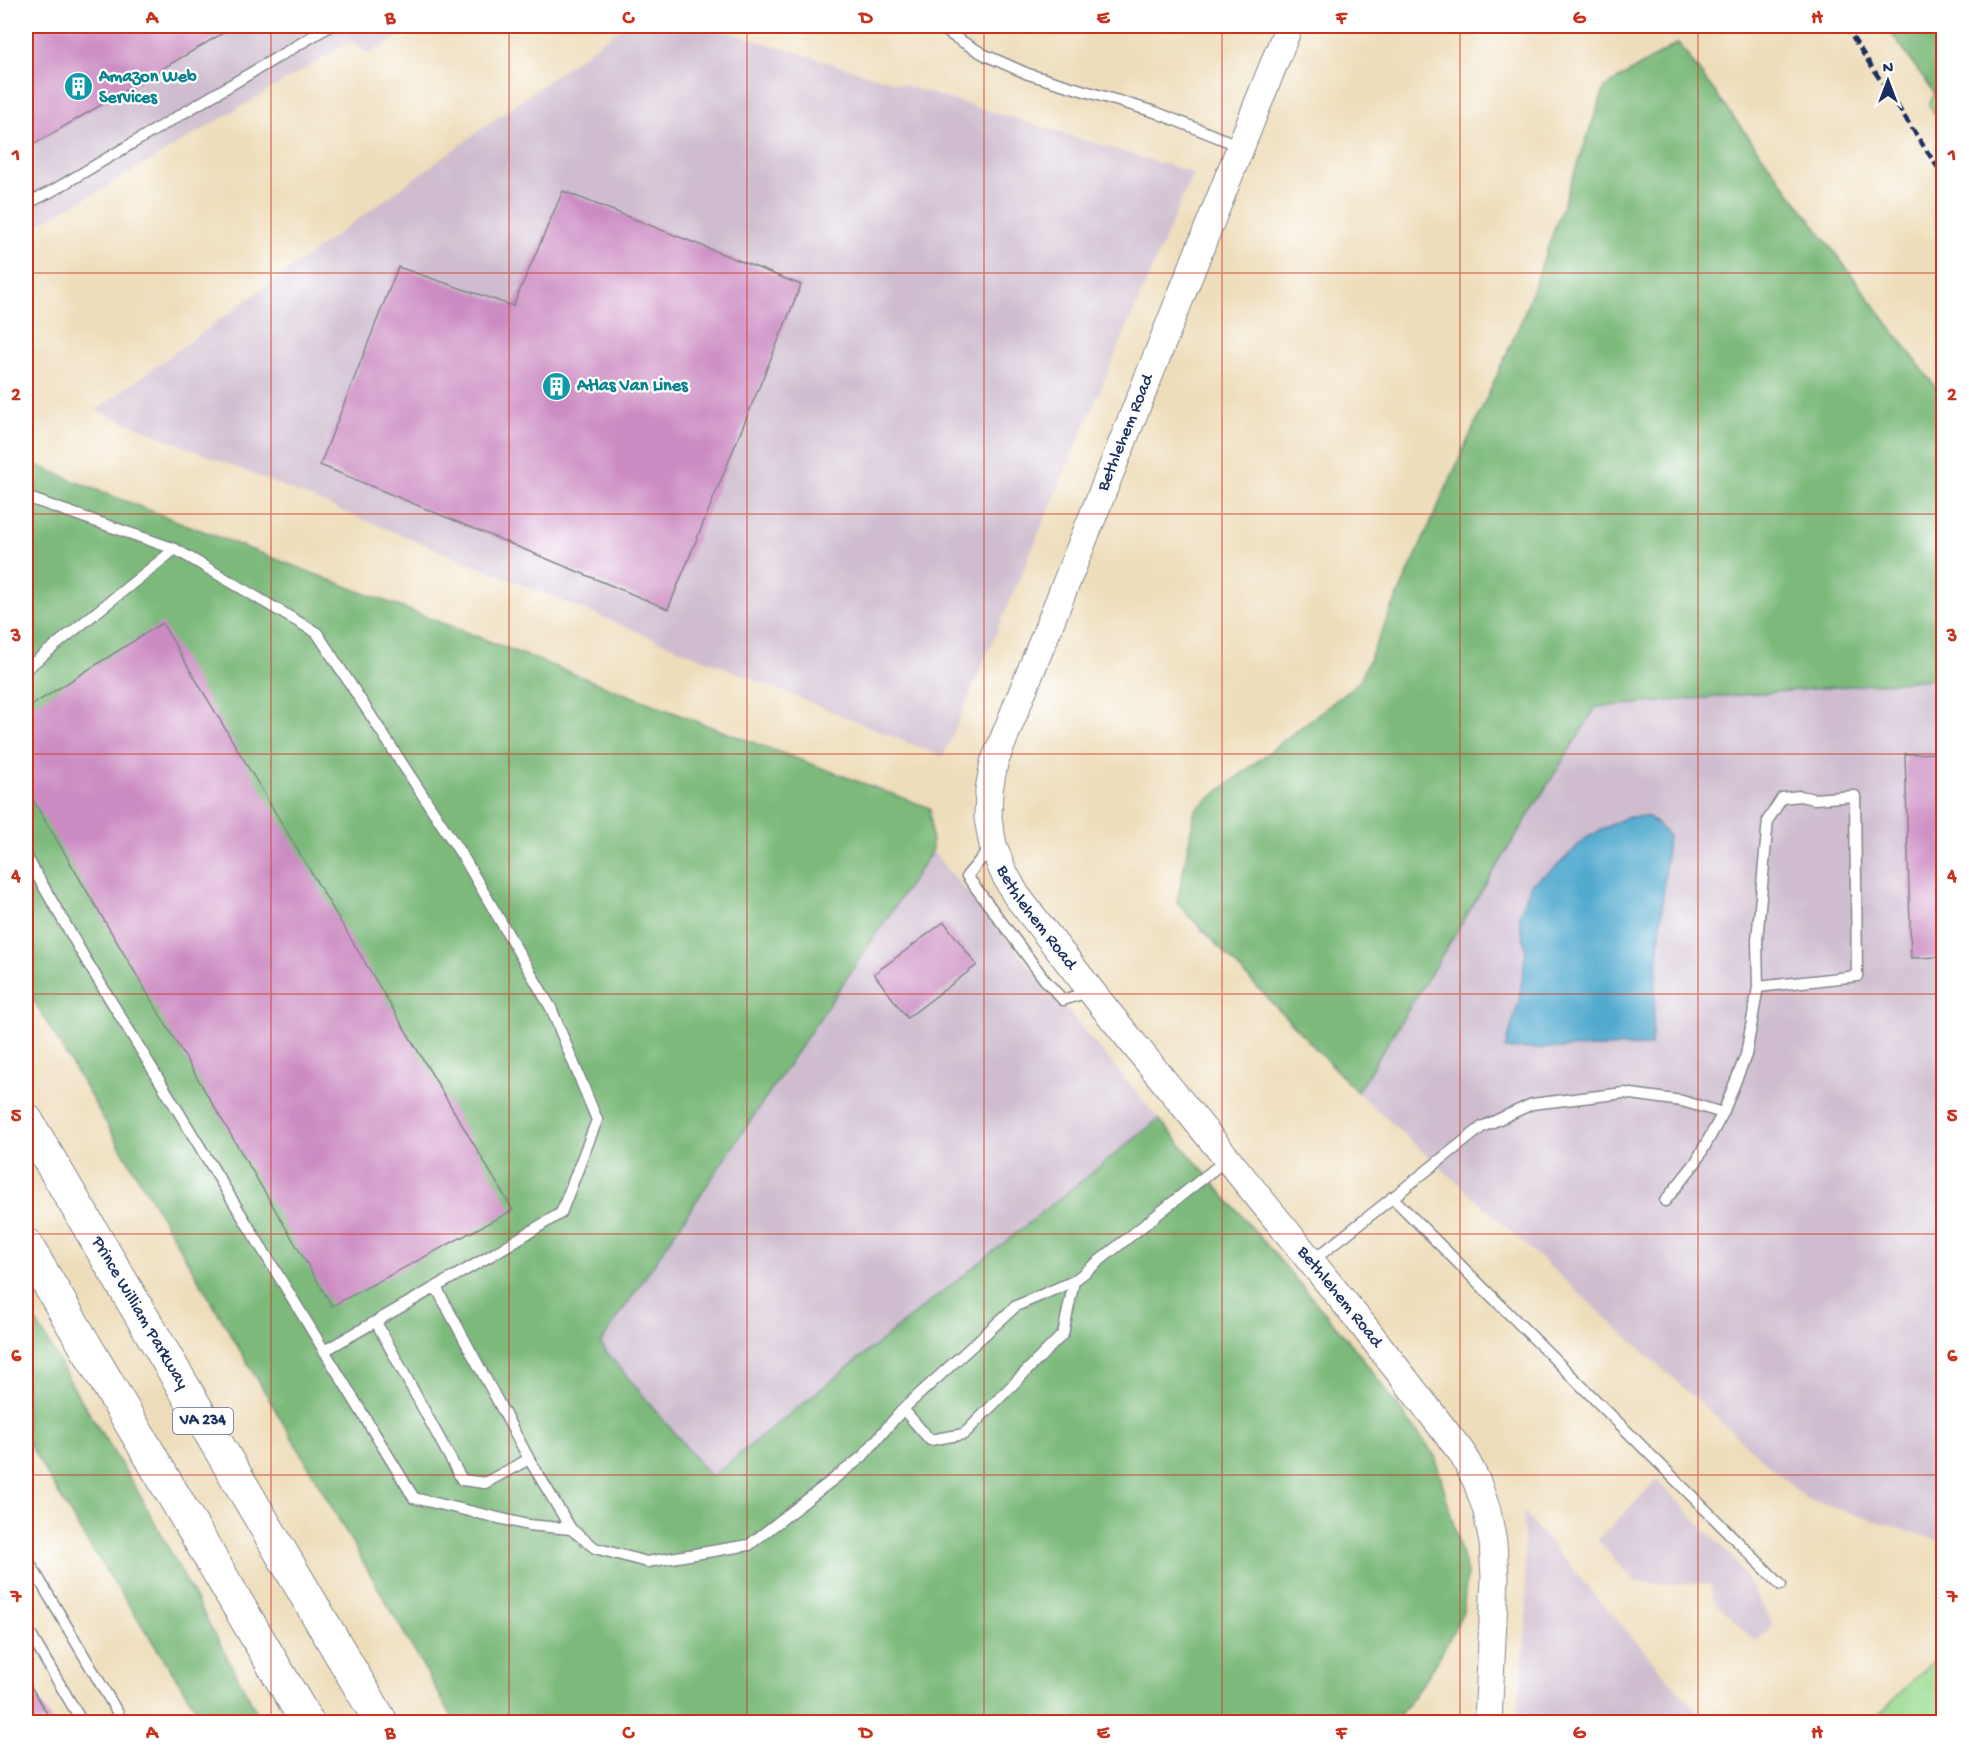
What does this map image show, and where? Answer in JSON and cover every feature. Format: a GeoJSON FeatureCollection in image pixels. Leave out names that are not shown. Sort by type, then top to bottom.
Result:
{"type":"FeatureCollection","features":[{"type":"Feature","properties":{"kind":"highway","name":"Prince William Parkway"},"geometry":{"type":"LineString","coordinates":[[26,1120],[381,1722]]}},
{"type":"Feature","properties":{"kind":"highway"},"geometry":{"type":"LineString","coordinates":[[26,1245],[307,1722]]}},
{"type":"Feature","properties":{"kind":"street","name":"Bethlehem Road"},"geometry":{"type":"LineString","coordinates":[[1289,26],[994,763],[988,799],[988,818],[993,845],[1016,895],[1462,1453],[1477,1482],[1487,1512],[1493,1542],[1495,1578],[1488,1722]]}},
{"type":"Feature","properties":{"kind":"lane"},"geometry":{"type":"LineString","coordinates":[[26,204],[330,26]]}},
{"type":"Feature","properties":{"kind":"lane"},"geometry":{"type":"LineString","coordinates":[[939,26],[985,55],[1028,74],[1155,112],[1240,147]]}},
{"type":"Feature","properties":{"kind":"lane"},"geometry":{"type":"LineString","coordinates":[[26,497],[175,549],[317,633],[465,860],[500,919],[551,1008],[597,1120],[561,1213],[324,1351]]}},
{"type":"Feature","properties":{"kind":"lane"},"geometry":{"type":"LineString","coordinates":[[26,669],[175,549]]}},
{"type":"Feature","properties":{"kind":"lane"},"geometry":{"type":"LineString","coordinates":[[1665,1201],[1696,1162],[1723,1113],[1746,1055],[1758,987],[1757,939],[1768,820],[1782,798],[1800,796],[1814,799],[1855,796],[1857,976],[1758,987]]}},
{"type":"Feature","properties":{"kind":"lane"},"geometry":{"type":"LineString","coordinates":[[993,845],[967,876],[1045,980],[1063,1000],[1092,991]]}},
{"type":"Feature","properties":{"kind":"lane"},"geometry":{"type":"LineString","coordinates":[[26,856],[89,965],[414,1498],[528,1525],[571,1529]]}},
{"type":"Feature","properties":{"kind":"lane"},"geometry":{"type":"LineString","coordinates":[[1311,1262],[1482,1127],[1532,1104],[1624,1093],[1682,1101],[1723,1113]]}},
{"type":"Feature","properties":{"kind":"lane"},"geometry":{"type":"LineString","coordinates":[[436,1287],[529,1459],[571,1529],[595,1548],[647,1562],[749,1545],[862,1457],[903,1409],[1016,1306],[1074,1281],[1227,1158]]}},
{"type":"Feature","properties":{"kind":"lane"},"geometry":{"type":"LineString","coordinates":[[1392,1197],[1781,1585]]}},
{"type":"Feature","properties":{"kind":"lane"},"geometry":{"type":"LineString","coordinates":[[903,1409],[930,1440],[964,1434],[1063,1334],[1074,1281]]}},
{"type":"Feature","properties":{"kind":"lane"},"geometry":{"type":"LineString","coordinates":[[376,1322],[462,1480],[485,1483],[529,1459]]}},
{"type":"Feature","properties":{"kind":"lane"},"geometry":{"type":"LineString","coordinates":[[26,1557],[123,1722]]}},
{"type":"Feature","properties":{"kind":"lane"},"geometry":{"type":"LineString","coordinates":[[26,1627],[82,1722]]}},
{"type":"Feature","properties":{"kind":"shaded area"},"geometry":{"type":"Polygon","coordinates":[[[26,26],[417,26],[369,54],[350,42],[111,184],[26,231],[26,26]]]}},
{"type":"Feature","properties":{"kind":"shaded area"},"geometry":{"type":"Polygon","coordinates":[[[623,26],[710,26],[1193,173],[943,757],[96,410],[623,26]]]}},
{"type":"Feature","properties":{"kind":"shaded area"},"geometry":{"type":"Polygon","coordinates":[[[1943,678],[1943,1542],[1806,1499],[1357,1092],[1596,707],[1943,678]]]}},
{"type":"Feature","properties":{"kind":"shaded area"},"geometry":{"type":"Polygon","coordinates":[[[932,851],[1159,1119],[711,1478],[600,1344],[932,851]]]}},
{"type":"Feature","properties":{"kind":"shaded area"},"geometry":{"type":"Polygon","coordinates":[[[1657,1480],[1735,1560],[1773,1624],[1756,1642],[1713,1600],[1711,1584],[1636,1583],[1597,1540],[1657,1480]]]}},
{"type":"Feature","properties":{"kind":"shaded area"},"geometry":{"type":"Polygon","coordinates":[[[1523,1512],[1706,1722],[1517,1722],[1527,1617],[1523,1512]]]}},
{"type":"Feature","properties":{"kind":"green space"},"geometry":{"type":"Polygon","coordinates":[[[1886,26],[1943,26],[1943,88],[1935,94],[1886,26]]]}},
{"type":"Feature","properties":{"kind":"green space"},"geometry":{"type":"Polygon","coordinates":[[[1678,43],[1943,397],[1943,678],[1596,707],[1357,1092],[1177,903],[1195,810],[1359,682],[1523,317],[1605,87],[1678,43]]]}},
{"type":"Feature","properties":{"kind":"green space"},"geometry":{"type":"Polygon","coordinates":[[[1943,88],[1943,127],[1929,104],[1935,94],[1943,88]]]}},
{"type":"Feature","properties":{"kind":"green space"},"geometry":{"type":"Polygon","coordinates":[[[26,461],[714,728],[930,808],[932,851],[600,1344],[711,1477],[1159,1119],[1353,1346],[1435,1456],[1467,1574],[1463,1612],[1434,1667],[1395,1722],[455,1722],[299,1450],[26,987],[26,461]]]}},
{"type":"Feature","properties":{"kind":"green space"},"geometry":{"type":"Polygon","coordinates":[[[26,1303],[75,1390],[138,1492],[262,1722],[205,1722],[83,1535],[26,1439],[26,1303]]]}},
{"type":"Feature","properties":{"kind":"green space"},"geometry":{"type":"Polygon","coordinates":[[[1943,1651],[1943,1722],[1871,1722],[1943,1651]]]}},
{"type":"Feature","properties":{"kind":"water"},"geometry":{"type":"Polygon","coordinates":[[[1626,817],[1649,817],[1668,835],[1651,1046],[1505,1049],[1519,1001],[1526,951],[1519,917],[1531,884],[1556,867],[1586,838],[1626,817]]]}},
{"type":"Feature","properties":{"kind":"building","name":"Amazon Web Services"},"geometry":{"type":"Polygon","coordinates":[[[26,26],[235,26],[26,149],[26,26]]]}},
{"type":"Feature","properties":{"kind":"building","name":"Atlas Van Lines"},"geometry":{"type":"Polygon","coordinates":[[[563,191],[801,285],[668,609],[320,465],[398,267],[513,306],[563,191]]]}},
{"type":"Feature","properties":{"kind":"building"},"geometry":{"type":"Polygon","coordinates":[[[162,623],[513,1210],[332,1306],[26,788],[26,709],[162,623]]]}},
{"type":"Feature","properties":{"kind":"building"},"geometry":{"type":"Polygon","coordinates":[[[1944,753],[1944,957],[1911,958],[1905,754],[1944,753]]]}},
{"type":"Feature","properties":{"kind":"building"},"geometry":{"type":"Polygon","coordinates":[[[944,922],[977,965],[907,1018],[874,974],[944,922]]]}},
{"type":"Feature","properties":{"kind":"building"},"geometry":{"type":"Polygon","coordinates":[[[26,1678],[52,1722],[26,1722],[26,1678]]]}},
{"type":"Feature","properties":{"kind":"railway"},"geometry":{"type":"LineString","coordinates":[[1845,26],[1944,177]]}},
{"type":"Feature","properties":{"kind":"place","name":"Amazon Web Services"},"geometry":{"type":"Point","coordinates":[78,87]}},
{"type":"Feature","properties":{"kind":"place","name":"Atlas Van Lines"},"geometry":{"type":"Point","coordinates":[556,386]}}]}
